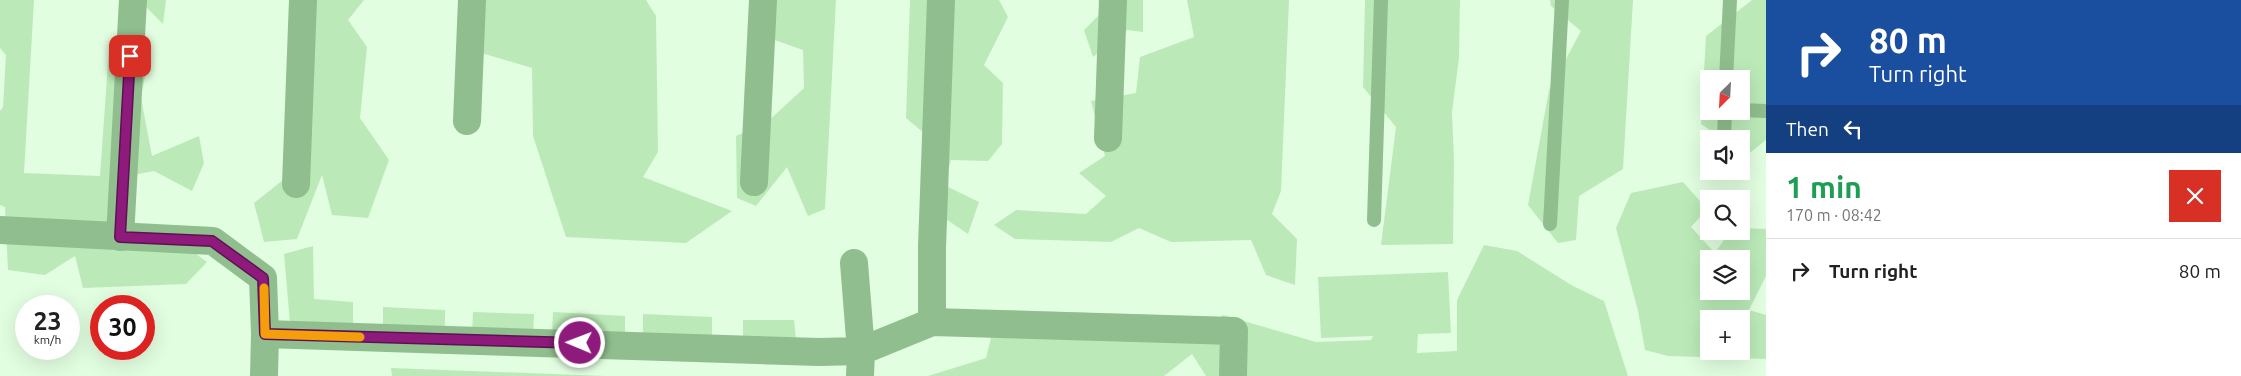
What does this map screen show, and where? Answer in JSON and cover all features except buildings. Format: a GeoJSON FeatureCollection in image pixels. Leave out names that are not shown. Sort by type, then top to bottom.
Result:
{"type":"FeatureCollection","features":[{"type":"Feature","properties":{"kind":"street"},"geometry":{"type":"LineString","coordinates":[[120,237],[133,0]]}},
{"type":"Feature","properties":{"kind":"street"},"geometry":{"type":"LineString","coordinates":[[296,184],[303,0]]}},
{"type":"Feature","properties":{"kind":"street"},"geometry":{"type":"LineString","coordinates":[[467,121],[472,0]]}},
{"type":"Feature","properties":{"kind":"street"},"geometry":{"type":"LineString","coordinates":[[754,182],[764,0]]}},
{"type":"Feature","properties":{"kind":"street"},"geometry":{"type":"LineString","coordinates":[[932,322],[932,247],[941,0]]}},
{"type":"Feature","properties":{"kind":"street"},"geometry":{"type":"LineString","coordinates":[[1108,138],[1113,0]]}},
{"type":"Feature","properties":{"kind":"street"},"geometry":{"type":"LineString","coordinates":[[0,230],[212,241],[263,278],[264,376]]}},
{"type":"Feature","properties":{"kind":"street"},"geometry":{"type":"LineString","coordinates":[[854,263],[861,364]]}},
{"type":"Feature","properties":{"kind":"street"},"geometry":{"type":"LineString","coordinates":[[265,334],[819,352],[861,364],[932,322],[1234,331],[1233,376]]}},
{"type":"Feature","properties":{"kind":"lane"},"geometry":{"type":"LineString","coordinates":[[1374,220],[1381,0]]}},
{"type":"Feature","properties":{"kind":"lane"},"geometry":{"type":"LineString","coordinates":[[1550,224],[1562,0]]}},
{"type":"Feature","properties":{"kind":"lane"},"geometry":{"type":"LineString","coordinates":[[1726,70],[1730,0]]}},
{"type":"Feature","properties":{"kind":"lane"},"geometry":{"type":"LineString","coordinates":[[1750,110],[1766,111]]}},
{"type":"Feature","properties":{"kind":"green space"},"geometry":{"type":"Polygon","coordinates":[[[0,0],[34,0],[24,173],[100,176],[109,49],[132,31],[150,49],[141,98],[152,156],[199,136],[204,163],[192,191],[154,171],[133,175],[131,249],[184,245],[207,262],[186,284],[83,288],[75,256],[45,275],[8,270],[5,207],[0,205],[0,111],[3,107],[6,55],[0,48],[0,0]]]}},
{"type":"Feature","properties":{"kind":"green space"},"geometry":{"type":"Polygon","coordinates":[[[139,0],[166,0],[163,24],[139,0]]]}},
{"type":"Feature","properties":{"kind":"green space"},"geometry":{"type":"Polygon","coordinates":[[[308,0],[364,0],[348,20],[367,47],[360,118],[389,160],[368,218],[332,215],[322,175],[297,239],[264,242],[254,203],[307,161],[308,0]]]}},
{"type":"Feature","properties":{"kind":"green space"},"geometry":{"type":"Polygon","coordinates":[[[462,0],[646,0],[656,16],[658,152],[643,177],[732,211],[686,243],[566,237],[533,136],[532,68],[458,46],[462,0]]]}},
{"type":"Feature","properties":{"kind":"green space"},"geometry":{"type":"Polygon","coordinates":[[[771,0],[836,0],[825,209],[808,216],[787,167],[756,206],[737,198],[736,136],[766,123],[804,88],[803,50],[769,38],[771,0]]]}},
{"type":"Feature","properties":{"kind":"green space"},"geometry":{"type":"Polygon","coordinates":[[[910,0],[999,0],[1008,17],[984,65],[1003,83],[1002,144],[988,161],[951,160],[944,185],[979,202],[968,234],[922,203],[925,134],[906,118],[910,0]]]}},
{"type":"Feature","properties":{"kind":"green space"},"geometry":{"type":"Polygon","coordinates":[[[1098,0],[1143,0],[1143,32],[1127,30],[1093,57],[1084,30],[1105,9],[1098,0]]]}},
{"type":"Feature","properties":{"kind":"green space"},"geometry":{"type":"Polygon","coordinates":[[[1187,0],[1289,0],[1281,191],[1272,214],[1297,239],[1295,285],[1266,275],[1251,240],[1171,242],[1139,228],[1111,242],[1015,239],[994,225],[1016,210],[1086,214],[1106,196],[1079,173],[1105,156],[1091,101],[1136,93],[1140,57],[1194,37],[1187,0]]]}},
{"type":"Feature","properties":{"kind":"green space"},"geometry":{"type":"Polygon","coordinates":[[[1365,0],[1460,0],[1459,58],[1452,112],[1454,161],[1453,244],[1381,245],[1396,127],[1363,87],[1365,0]]]}},
{"type":"Feature","properties":{"kind":"green space"},"geometry":{"type":"Polygon","coordinates":[[[1550,0],[1633,0],[1623,169],[1579,196],[1576,240],[1558,243],[1528,205],[1549,90],[1581,31],[1551,6],[1550,0]]]}},
{"type":"Feature","properties":{"kind":"green space"},"geometry":{"type":"Polygon","coordinates":[[[1752,0],[1766,0],[1766,140],[1750,153],[1750,130],[1710,130],[1701,124],[1701,120],[1750,120],[1750,70],[1704,70],[1706,36],[1752,0]]]}},
{"type":"Feature","properties":{"kind":"green space"},"geometry":{"type":"Polygon","coordinates":[[[1683,182],[1700,201],[1700,217],[1691,227],[1700,237],[1700,240],[1703,240],[1712,250],[1700,250],[1700,300],[1750,300],[1750,250],[1717,250],[1724,240],[1750,240],[1750,228],[1766,229],[1766,276],[1749,310],[1700,310],[1700,357],[1668,356],[1645,350],[1638,311],[1616,228],[1631,193],[1683,182]]]}},
{"type":"Feature","properties":{"kind":"green space"},"geometry":{"type":"Polygon","coordinates":[[[1484,245],[1517,251],[1573,286],[1604,301],[1628,376],[1206,376],[1192,354],[1164,376],[928,376],[986,358],[998,310],[1156,315],[1191,343],[1223,315],[1316,342],[1371,340],[1373,336],[1321,338],[1318,277],[1448,272],[1451,333],[1418,334],[1417,353],[1457,351],[1457,300],[1484,245]]]}},
{"type":"Feature","properties":{"kind":"green space"},"geometry":{"type":"Polygon","coordinates":[[[313,246],[314,299],[353,302],[353,328],[290,323],[284,254],[313,246]]]}},
{"type":"Feature","properties":{"kind":"green space"},"geometry":{"type":"Polygon","coordinates":[[[383,307],[445,310],[445,332],[383,330],[383,307]]]}},
{"type":"Feature","properties":{"kind":"green space"},"geometry":{"type":"Polygon","coordinates":[[[1750,310],[1766,315],[1766,359],[1750,359],[1750,310]]]}},
{"type":"Feature","properties":{"kind":"green space"},"geometry":{"type":"Polygon","coordinates":[[[473,312],[534,314],[533,336],[472,334],[473,312]]]}},
{"type":"Feature","properties":{"kind":"green space"},"geometry":{"type":"Polygon","coordinates":[[[553,312],[625,316],[625,339],[552,336],[553,312]]]}},
{"type":"Feature","properties":{"kind":"green space"},"geometry":{"type":"Polygon","coordinates":[[[643,314],[712,317],[712,341],[643,339],[643,314]]]}},
{"type":"Feature","properties":{"kind":"green space"},"geometry":{"type":"Polygon","coordinates":[[[743,320],[794,320],[796,340],[743,339],[743,320]]]}},
{"type":"Feature","properties":{"kind":"green space"},"geometry":{"type":"Polygon","coordinates":[[[391,368],[605,376],[392,376],[391,368]]]}},
{"type":"Feature","properties":{"kind":"slow traffic"},"geometry":{"type":"LineString","coordinates":[[264,288],[265,334],[360,337]]}},
{"type":"Feature","properties":{"kind":"route"},"geometry":{"type":"LineString","coordinates":[[130,56],[120,237],[212,241],[263,278],[265,334],[580,343]]}}]}
